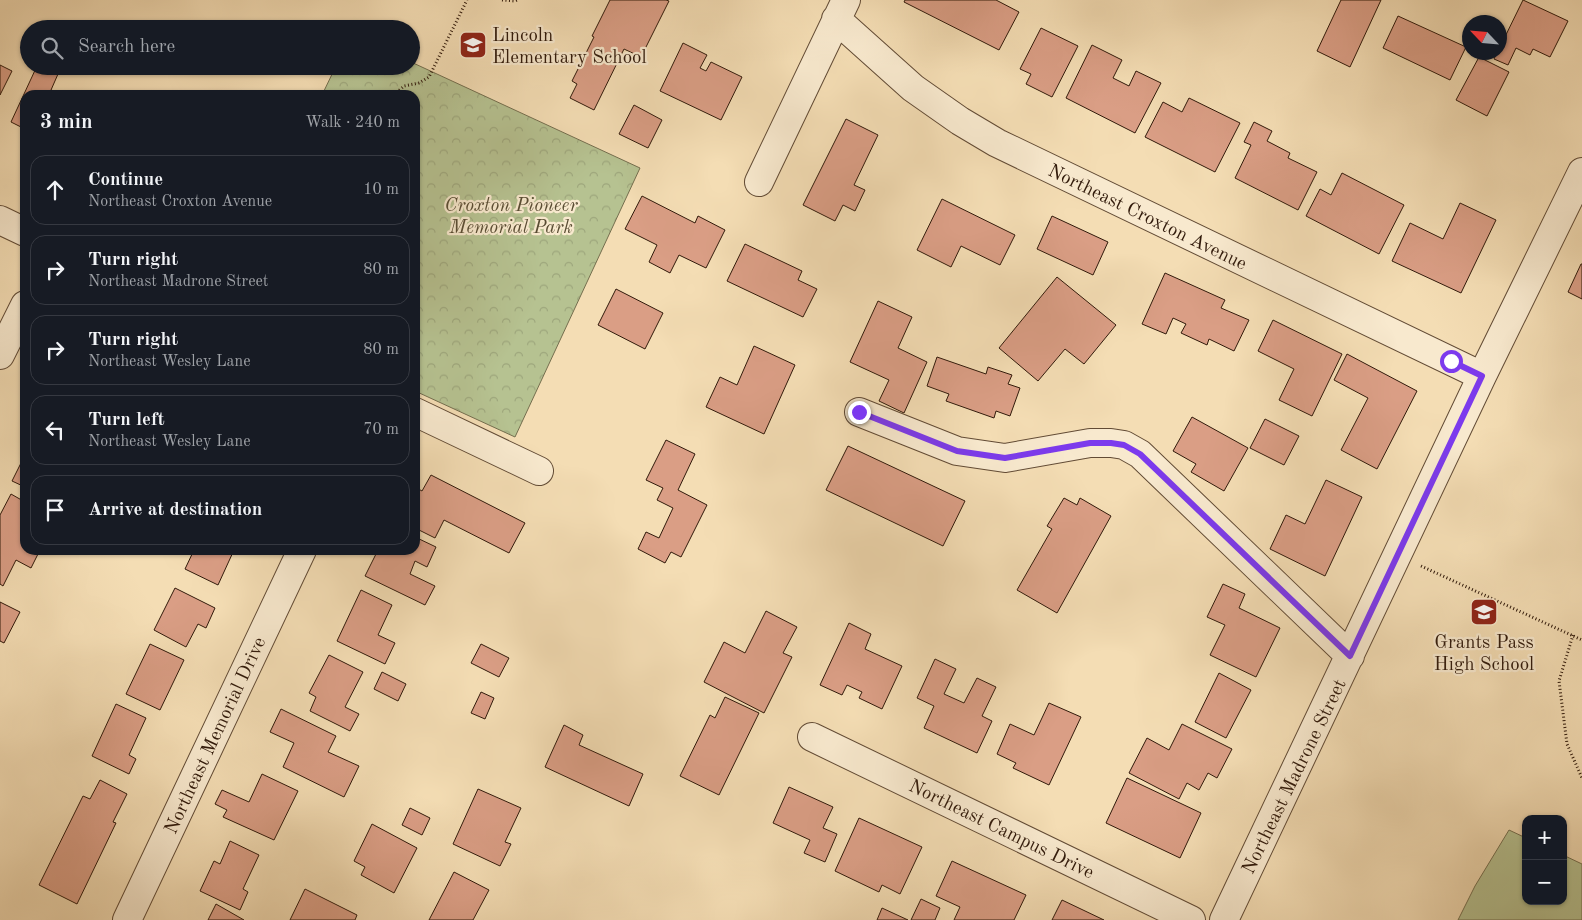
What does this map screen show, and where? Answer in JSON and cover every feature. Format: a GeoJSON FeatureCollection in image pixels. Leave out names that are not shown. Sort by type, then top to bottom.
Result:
{"type":"FeatureCollection","features":[{"type":"Feature","properties":{"kind":"street"},"geometry":{"type":"LineString","coordinates":[[759,182],[841,10]]}},
{"type":"Feature","properties":{"kind":"street","name":"Northeast Croxton Avenue"},"geometry":{"type":"LineString","coordinates":[[841,10],[913,88],[960,121],[997,143],[1482,376]]}},
{"type":"Feature","properties":{"kind":"street","name":"Northeast Madrone Street"},"geometry":{"type":"LineString","coordinates":[[1224,920],[1482,376],[1582,172]]}},
{"type":"Feature","properties":{"kind":"street"},"geometry":{"type":"LineString","coordinates":[[0,220],[20,230]]}},
{"type":"Feature","properties":{"kind":"street"},"geometry":{"type":"LineString","coordinates":[[0,356],[20,315]]}},
{"type":"Feature","properties":{"kind":"street"},"geometry":{"type":"LineString","coordinates":[[859,412],[957,451],[1005,458],[1090,443],[1124,445],[1140,454],[1350,656]]}},
{"type":"Feature","properties":{"kind":"street"},"geometry":{"type":"LineString","coordinates":[[420,414],[538,471]]}},
{"type":"Feature","properties":{"kind":"street","name":"Northeast Memorial Drive"},"geometry":{"type":"LineString","coordinates":[[127,920],[300,555]]}},
{"type":"Feature","properties":{"kind":"street","name":"Northeast Campus Drive"},"geometry":{"type":"LineString","coordinates":[[812,737],[1191,920]]}},
{"type":"Feature","properties":{"kind":"path"},"geometry":{"type":"LineString","coordinates":[[400,90],[404,86],[419,83],[429,77],[466,0]]}},
{"type":"Feature","properties":{"kind":"path"},"geometry":{"type":"LineString","coordinates":[[502,0],[517,0]]}},
{"type":"Feature","properties":{"kind":"path"},"geometry":{"type":"LineString","coordinates":[[1398,556],[1582,640]]}},
{"type":"Feature","properties":{"kind":"path"},"geometry":{"type":"LineString","coordinates":[[1573,635],[1560,681],[1567,744],[1582,778]]}},
{"type":"Feature","properties":{"kind":"green space","name":"Croxton Pioneer Memorial Park"},"geometry":{"type":"Polygon","coordinates":[[[420,66],[640,168],[515,437],[420,393],[420,90],[324,90],[332,75],[420,75],[420,66]]]}},
{"type":"Feature","properties":{"kind":"green space"},"geometry":{"type":"Polygon","coordinates":[[[1509,830],[1522,836],[1522,905],[1567,905],[1567,857],[1582,864],[1582,920],[1458,920],[1475,886],[1509,830]]]}},
{"type":"Feature","properties":{"kind":"building"},"geometry":{"type":"Polygon","coordinates":[[[610,0],[669,1],[641,57],[624,49],[594,110],[570,98],[577,84],[572,81],[610,0]]]}},
{"type":"Feature","properties":{"kind":"building"},"geometry":{"type":"Polygon","coordinates":[[[905,0],[996,0],[1019,12],[999,50],[904,2],[905,0]]]}},
{"type":"Feature","properties":{"kind":"building"},"geometry":{"type":"Polygon","coordinates":[[[1341,0],[1381,0],[1350,67],[1317,51],[1341,0]]]}},
{"type":"Feature","properties":{"kind":"building"},"geometry":{"type":"Polygon","coordinates":[[[1523,0],[1568,21],[1550,57],[1533,49],[1530,55],[1516,48],[1508,65],[1496,60],[1507,60],[1507,33],[1523,0]]]}},
{"type":"Feature","properties":{"kind":"building"},"geometry":{"type":"Polygon","coordinates":[[[1398,16],[1462,45],[1462,55],[1450,80],[1383,48],[1398,16]]]}},
{"type":"Feature","properties":{"kind":"building"},"geometry":{"type":"Polygon","coordinates":[[[1041,28],[1078,46],[1052,97],[1026,84],[1031,74],[1020,69],[1041,28]]]}},
{"type":"Feature","properties":{"kind":"building"},"geometry":{"type":"Polygon","coordinates":[[[683,43],[707,55],[700,68],[706,71],[711,62],[742,77],[721,120],[660,91],[683,43]]]}},
{"type":"Feature","properties":{"kind":"building"},"geometry":{"type":"Polygon","coordinates":[[[1092,45],[1122,60],[1113,78],[1129,86],[1136,71],[1161,83],[1135,133],[1066,98],[1092,45]]]}},
{"type":"Feature","properties":{"kind":"building"},"geometry":{"type":"Polygon","coordinates":[[[1477,60],[1485,60],[1509,72],[1487,116],[1456,100],[1477,60]]]}},
{"type":"Feature","properties":{"kind":"building"},"geometry":{"type":"Polygon","coordinates":[[[0,65],[12,71],[0,95],[0,65]]]}},
{"type":"Feature","properties":{"kind":"building"},"geometry":{"type":"Polygon","coordinates":[[[33,75],[58,75],[51,90],[26,90],[33,75]]]}},
{"type":"Feature","properties":{"kind":"building"},"geometry":{"type":"Polygon","coordinates":[[[1189,98],[1240,123],[1215,172],[1145,137],[1163,102],[1182,112],[1189,98]]]}},
{"type":"Feature","properties":{"kind":"building"},"geometry":{"type":"Polygon","coordinates":[[[20,103],[20,126],[11,122],[20,103]]]}},
{"type":"Feature","properties":{"kind":"building"},"geometry":{"type":"Polygon","coordinates":[[[634,105],[662,120],[648,148],[619,134],[634,105]]]}},
{"type":"Feature","properties":{"kind":"building"},"geometry":{"type":"Polygon","coordinates":[[[846,119],[878,135],[854,185],[865,190],[855,211],[843,205],[835,221],[803,205],[846,119]]]}},
{"type":"Feature","properties":{"kind":"building"},"geometry":{"type":"Polygon","coordinates":[[[1254,122],[1272,131],[1267,141],[1290,153],[1288,158],[1317,172],[1298,210],[1235,178],[1251,145],[1244,142],[1254,122]]]}},
{"type":"Feature","properties":{"kind":"building"},"geometry":{"type":"Polygon","coordinates":[[[1342,173],[1404,205],[1379,254],[1306,216],[1320,189],[1331,195],[1342,173]]]}},
{"type":"Feature","properties":{"kind":"building"},"geometry":{"type":"Polygon","coordinates":[[[642,196],[695,223],[698,216],[725,230],[706,268],[679,255],[670,273],[649,262],[657,245],[625,229],[642,196]]]}},
{"type":"Feature","properties":{"kind":"building"},"geometry":{"type":"Polygon","coordinates":[[[942,199],[1015,235],[1000,265],[961,246],[951,267],[917,250],[942,199]]]}},
{"type":"Feature","properties":{"kind":"building"},"geometry":{"type":"Polygon","coordinates":[[[1460,203],[1496,220],[1461,293],[1392,261],[1410,223],[1443,239],[1460,203]]]}},
{"type":"Feature","properties":{"kind":"building"},"geometry":{"type":"Polygon","coordinates":[[[1052,216],[1108,242],[1093,275],[1037,249],[1052,216]]]}},
{"type":"Feature","properties":{"kind":"building"},"geometry":{"type":"Polygon","coordinates":[[[745,244],[802,271],[798,280],[817,289],[803,317],[727,281],[745,244]]]}},
{"type":"Feature","properties":{"kind":"building"},"geometry":{"type":"Polygon","coordinates":[[[1582,264],[1582,299],[1568,292],[1582,264]]]}},
{"type":"Feature","properties":{"kind":"building"},"geometry":{"type":"Polygon","coordinates":[[[1165,273],[1225,300],[1221,308],[1249,320],[1234,351],[1209,339],[1207,345],[1181,333],[1186,324],[1173,318],[1166,334],[1142,324],[1165,273]]]}},
{"type":"Feature","properties":{"kind":"building"},"geometry":{"type":"Polygon","coordinates":[[[1057,277],[1116,325],[1084,364],[1065,349],[1038,381],[999,348],[1057,277]]]}},
{"type":"Feature","properties":{"kind":"building"},"geometry":{"type":"Polygon","coordinates":[[[616,289],[663,313],[645,349],[598,325],[616,289]]]}},
{"type":"Feature","properties":{"kind":"building"},"geometry":{"type":"Polygon","coordinates":[[[878,301],[912,317],[898,348],[927,362],[904,413],[879,401],[889,380],[850,362],[878,301]]]}},
{"type":"Feature","properties":{"kind":"building"},"geometry":{"type":"Polygon","coordinates":[[[1273,320],[1342,354],[1312,416],[1279,400],[1294,369],[1258,351],[1273,320]]]}},
{"type":"Feature","properties":{"kind":"building"},"geometry":{"type":"Polygon","coordinates":[[[754,346],[795,365],[764,434],[706,407],[720,377],[737,385],[754,346]]]}},
{"type":"Feature","properties":{"kind":"building"},"geometry":{"type":"Polygon","coordinates":[[[1347,354],[1417,391],[1377,469],[1341,450],[1368,398],[1334,380],[1347,354]]]}},
{"type":"Feature","properties":{"kind":"building"},"geometry":{"type":"Polygon","coordinates":[[[937,357],[986,374],[988,367],[1012,375],[1008,384],[1020,388],[1010,416],[996,411],[994,418],[946,401],[949,394],[927,386],[937,357]]]}},
{"type":"Feature","properties":{"kind":"building"},"geometry":{"type":"Polygon","coordinates":[[[1192,417],[1248,448],[1224,491],[1191,472],[1196,464],[1173,451],[1192,417]]]}},
{"type":"Feature","properties":{"kind":"building"},"geometry":{"type":"Polygon","coordinates":[[[1265,419],[1299,436],[1284,465],[1250,448],[1265,419]]]}},
{"type":"Feature","properties":{"kind":"building"},"geometry":{"type":"Polygon","coordinates":[[[666,440],[695,454],[678,490],[707,505],[681,557],[671,552],[665,563],[638,549],[646,532],[659,538],[673,508],[657,500],[663,488],[646,480],[666,440]]]}},
{"type":"Feature","properties":{"kind":"building"},"geometry":{"type":"Polygon","coordinates":[[[848,446],[965,501],[943,546],[826,490],[848,446]]]}},
{"type":"Feature","properties":{"kind":"building"},"geometry":{"type":"Polygon","coordinates":[[[20,465],[20,485],[12,481],[20,465]]]}},
{"type":"Feature","properties":{"kind":"building"},"geometry":{"type":"Polygon","coordinates":[[[431,475],[525,523],[509,553],[444,520],[435,538],[420,530],[420,490],[422,491],[431,475]]]}},
{"type":"Feature","properties":{"kind":"building"},"geometry":{"type":"Polygon","coordinates":[[[1326,480],[1362,497],[1325,576],[1270,549],[1286,515],[1305,524],[1326,480]]]}},
{"type":"Feature","properties":{"kind":"building"},"geometry":{"type":"Polygon","coordinates":[[[11,494],[20,499],[20,555],[38,555],[31,568],[16,560],[3,586],[0,584],[0,515],[11,494]]]}},
{"type":"Feature","properties":{"kind":"building"},"geometry":{"type":"Polygon","coordinates":[[[1064,498],[1077,505],[1080,498],[1111,516],[1057,613],[1017,590],[1052,529],[1047,526],[1064,498]]]}},
{"type":"Feature","properties":{"kind":"building"},"geometry":{"type":"Polygon","coordinates":[[[420,539],[436,547],[427,567],[415,561],[410,574],[435,586],[425,605],[365,576],[376,555],[420,555],[420,539]]]}},
{"type":"Feature","properties":{"kind":"building"},"geometry":{"type":"Polygon","coordinates":[[[192,555],[232,555],[218,585],[185,569],[192,555]]]}},
{"type":"Feature","properties":{"kind":"building"},"geometry":{"type":"Polygon","coordinates":[[[1223,584],[1245,594],[1239,608],[1280,628],[1256,677],[1210,655],[1225,625],[1207,617],[1223,584]]]}},
{"type":"Feature","properties":{"kind":"building"},"geometry":{"type":"Polygon","coordinates":[[[175,588],[215,608],[206,628],[198,624],[186,647],[154,630],[175,588]]]}},
{"type":"Feature","properties":{"kind":"building"},"geometry":{"type":"Polygon","coordinates":[[[361,590],[392,605],[378,635],[395,643],[385,664],[337,641],[361,590]]]}},
{"type":"Feature","properties":{"kind":"building"},"geometry":{"type":"Polygon","coordinates":[[[0,602],[20,612],[4,643],[0,641],[0,602]]]}},
{"type":"Feature","properties":{"kind":"building"},"geometry":{"type":"Polygon","coordinates":[[[766,611],[797,627],[783,653],[792,657],[764,713],[704,682],[724,642],[745,653],[766,611]]]}},
{"type":"Feature","properties":{"kind":"building"},"geometry":{"type":"Polygon","coordinates":[[[849,623],[871,634],[865,649],[902,666],[882,709],[859,698],[862,692],[847,685],[842,695],[820,685],[849,623]]]}},
{"type":"Feature","properties":{"kind":"building"},"geometry":{"type":"Polygon","coordinates":[[[150,644],[184,660],[160,710],[126,694],[150,644]]]}},
{"type":"Feature","properties":{"kind":"building"},"geometry":{"type":"Polygon","coordinates":[[[481,644],[509,658],[499,677],[471,663],[481,644]]]}},
{"type":"Feature","properties":{"kind":"building"},"geometry":{"type":"Polygon","coordinates":[[[329,655],[363,672],[345,707],[359,714],[350,731],[310,711],[316,697],[309,693],[329,655]]]}},
{"type":"Feature","properties":{"kind":"building"},"geometry":{"type":"Polygon","coordinates":[[[935,659],[956,669],[944,694],[964,703],[977,678],[996,687],[982,716],[992,721],[977,753],[924,728],[934,706],[917,698],[935,659]]]}},
{"type":"Feature","properties":{"kind":"building"},"geometry":{"type":"Polygon","coordinates":[[[382,672],[406,684],[398,701],[374,689],[382,672]]]}},
{"type":"Feature","properties":{"kind":"building"},"geometry":{"type":"Polygon","coordinates":[[[1219,673],[1251,690],[1226,738],[1195,722],[1219,673]]]}},
{"type":"Feature","properties":{"kind":"building"},"geometry":{"type":"Polygon","coordinates":[[[481,692],[494,698],[485,719],[471,713],[481,692]]]}},
{"type":"Feature","properties":{"kind":"building"},"geometry":{"type":"Polygon","coordinates":[[[725,697],[759,713],[719,795],[680,776],[710,715],[715,718],[725,697]]]}},
{"type":"Feature","properties":{"kind":"building"},"geometry":{"type":"Polygon","coordinates":[[[1049,703],[1081,717],[1049,785],[1013,768],[1016,763],[997,754],[1010,724],[1034,735],[1049,703]]]}},
{"type":"Feature","properties":{"kind":"building"},"geometry":{"type":"Polygon","coordinates":[[[116,704],[146,718],[129,755],[136,759],[129,774],[92,756],[116,704]]]}},
{"type":"Feature","properties":{"kind":"building"},"geometry":{"type":"Polygon","coordinates":[[[281,709],[336,736],[328,752],[359,766],[344,797],[283,767],[294,743],[270,732],[281,709]]]}},
{"type":"Feature","properties":{"kind":"building"},"geometry":{"type":"Polygon","coordinates":[[[1182,724],[1232,749],[1217,778],[1208,773],[1199,790],[1187,783],[1179,799],[1129,773],[1147,738],[1169,750],[1182,724]]]}},
{"type":"Feature","properties":{"kind":"building"},"geometry":{"type":"Polygon","coordinates":[[[564,725],[583,735],[579,745],[643,774],[629,806],[545,767],[564,725]]]}},
{"type":"Feature","properties":{"kind":"building"},"geometry":{"type":"Polygon","coordinates":[[[262,774],[298,791],[274,840],[223,817],[227,810],[215,804],[222,790],[249,802],[262,774]]]}},
{"type":"Feature","properties":{"kind":"building"},"geometry":{"type":"Polygon","coordinates":[[[1127,778],[1201,813],[1180,858],[1106,823],[1127,778]]]}},
{"type":"Feature","properties":{"kind":"building"},"geometry":{"type":"Polygon","coordinates":[[[100,780],[127,794],[113,822],[116,823],[77,904],[39,885],[83,796],[90,799],[100,780]]]}},
{"type":"Feature","properties":{"kind":"building"},"geometry":{"type":"Polygon","coordinates":[[[789,787],[833,807],[823,828],[837,834],[825,862],[804,853],[810,840],[773,823],[789,787]]]}},
{"type":"Feature","properties":{"kind":"building"},"geometry":{"type":"Polygon","coordinates":[[[478,789],[521,808],[505,842],[511,844],[500,866],[453,844],[478,789]]]}},
{"type":"Feature","properties":{"kind":"building"},"geometry":{"type":"Polygon","coordinates":[[[410,808],[430,818],[422,835],[402,825],[410,808]]]}},
{"type":"Feature","properties":{"kind":"building"},"geometry":{"type":"Polygon","coordinates":[[[859,818],[922,847],[900,894],[882,885],[879,892],[835,871],[859,818]]]}},
{"type":"Feature","properties":{"kind":"building"},"geometry":{"type":"Polygon","coordinates":[[[372,824],[417,848],[394,893],[361,875],[365,867],[354,861],[372,824]]]}},
{"type":"Feature","properties":{"kind":"building"},"geometry":{"type":"Polygon","coordinates":[[[230,841],[259,855],[243,889],[248,892],[240,910],[200,891],[214,861],[220,864],[230,841]]]}},
{"type":"Feature","properties":{"kind":"building"},"geometry":{"type":"Polygon","coordinates":[[[952,861],[1026,895],[1014,920],[954,920],[960,907],[936,896],[952,861]]]}},
{"type":"Feature","properties":{"kind":"building"},"geometry":{"type":"Polygon","coordinates":[[[454,872],[489,890],[473,920],[429,920],[454,872]]]}},
{"type":"Feature","properties":{"kind":"building"},"geometry":{"type":"Polygon","coordinates":[[[305,889],[357,915],[355,920],[290,920],[305,889]]]}},
{"type":"Feature","properties":{"kind":"building"},"geometry":{"type":"Polygon","coordinates":[[[921,899],[940,908],[935,920],[911,920],[921,899]]]}},
{"type":"Feature","properties":{"kind":"building"},"geometry":{"type":"Polygon","coordinates":[[[1062,900],[1104,920],[1052,920],[1062,900]]]}},
{"type":"Feature","properties":{"kind":"building"},"geometry":{"type":"Polygon","coordinates":[[[216,904],[244,920],[208,920],[216,904]]]}},
{"type":"Feature","properties":{"kind":"building"},"geometry":{"type":"Polygon","coordinates":[[[882,908],[908,920],[877,920],[882,908]]]}},
{"type":"Feature","properties":{"kind":"place","name":"Lincoln Elementary School"},"geometry":{"type":"Point","coordinates":[473,45]}},
{"type":"Feature","properties":{"kind":"place","name":"Grants Pass High School"},"geometry":{"type":"Point","coordinates":[1484,612]}},
{"type":"Feature","properties":{"kind":"route"},"geometry":{"type":"LineString","coordinates":[[859,412],[957,451],[1005,458],[1090,443],[1124,445],[1140,454],[1350,656],[1482,376],[1451,361]]}}]}
